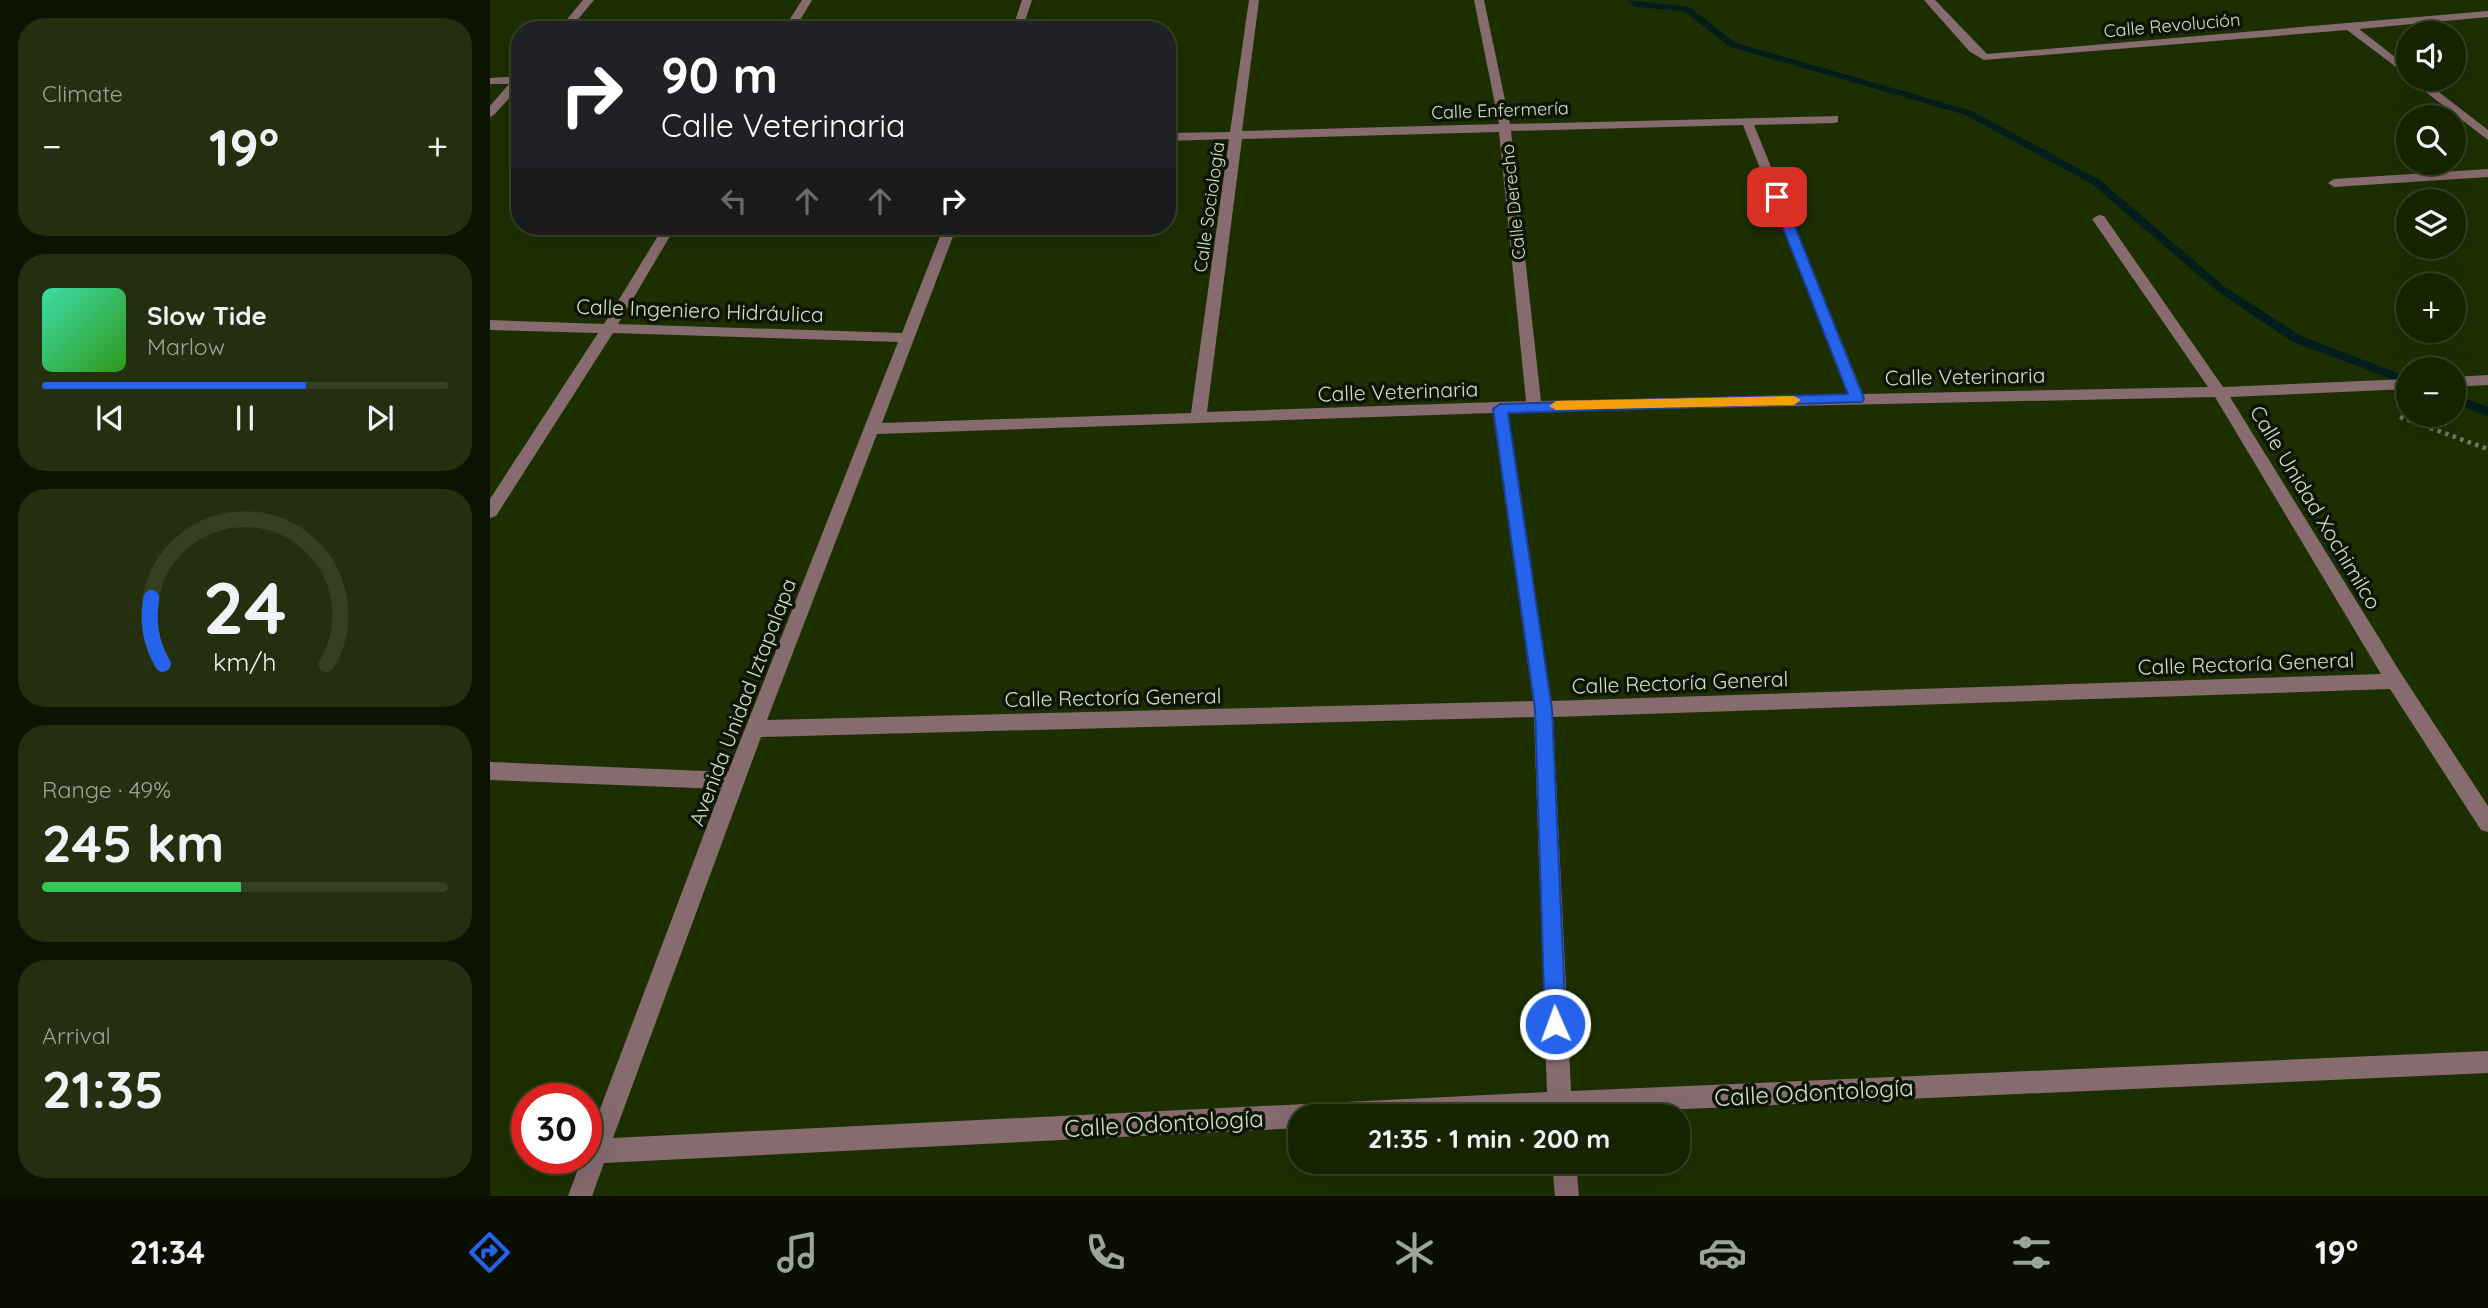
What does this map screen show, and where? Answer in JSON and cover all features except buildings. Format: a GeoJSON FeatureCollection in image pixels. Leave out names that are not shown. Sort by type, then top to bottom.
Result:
{"type":"FeatureCollection","features":[{"type":"Feature","properties":{"kind":"street"},"geometry":{"type":"LineString","coordinates":[[571,21],[589,0]]}},
{"type":"Feature","properties":{"kind":"street"},"geometry":{"type":"LineString","coordinates":[[794,21],[807,0]]}},
{"type":"Feature","properties":{"kind":"street"},"geometry":{"type":"LineString","coordinates":[[1020,21],[1027,0]]}},
{"type":"Feature","properties":{"kind":"street","name":"Calle Sociología"},"geometry":{"type":"LineString","coordinates":[[1198,419],[1254,0]]}},
{"type":"Feature","properties":{"kind":"street","name":"Calle Derecho"},"geometry":{"type":"LineString","coordinates":[[1479,0],[1505,128],[1534,406]]}},
{"type":"Feature","properties":{"kind":"street","name":"Calle Revolución"},"geometry":{"type":"LineString","coordinates":[[1929,0],[1973,49],[1984,57],[2488,14]]}},
{"type":"Feature","properties":{"kind":"street"},"geometry":{"type":"LineString","coordinates":[[2350,27],[2396,63]]}},
{"type":"Feature","properties":{"kind":"street"},"geometry":{"type":"LineString","coordinates":[[490,82],[511,81]]}},
{"type":"Feature","properties":{"kind":"street"},"geometry":{"type":"LineString","coordinates":[[490,113],[511,90]]}},
{"type":"Feature","properties":{"kind":"street"},"geometry":{"type":"LineString","coordinates":[[2430,91],[2488,136]]}},
{"type":"Feature","properties":{"kind":"street","name":"Calle Enfermería"},"geometry":{"type":"LineString","coordinates":[[1176,137],[1834,118]]}},
{"type":"Feature","properties":{"kind":"street"},"geometry":{"type":"LineString","coordinates":[[1747,121],[1857,399]]}},
{"type":"Feature","properties":{"kind":"street"},"geometry":{"type":"LineString","coordinates":[[2334,183],[2488,173]]}},
{"type":"Feature","properties":{"kind":"street","name":"Calle Unidad Xochimilco"},"geometry":{"type":"LineString","coordinates":[[2099,219],[2219,392],[2395,681],[2488,823]]}},
{"type":"Feature","properties":{"kind":"street"},"geometry":{"type":"LineString","coordinates":[[490,512],[609,328],[665,235]]}},
{"type":"Feature","properties":{"kind":"street","name":"Avenida Unidad Iztapalapa"},"geometry":{"type":"LineString","coordinates":[[602,1135],[734,781],[948,235]]}},
{"type":"Feature","properties":{"kind":"street","name":"Calle Ingeniero Hidráulica"},"geometry":{"type":"LineString","coordinates":[[490,325],[909,338]]}},
{"type":"Feature","properties":{"kind":"street"},"geometry":{"type":"LineString","coordinates":[[2466,381],[2488,380]]}},
{"type":"Feature","properties":{"kind":"street","name":"Calle Veterinaria"},"geometry":{"type":"LineString","coordinates":[[873,429],[1534,406],[2219,392],[2396,384]]}},
{"type":"Feature","properties":{"kind":"street"},"geometry":{"type":"LineString","coordinates":[[1500,409],[1543,709],[1559,1104]]}},
{"type":"Feature","properties":{"kind":"street","name":"Calle Rectoría General"},"geometry":{"type":"LineString","coordinates":[[755,729],[1543,709],[2395,681]]}},
{"type":"Feature","properties":{"kind":"street"},"geometry":{"type":"LineString","coordinates":[[490,771],[734,781]]}},
{"type":"Feature","properties":{"kind":"street","name":"Calle Odontología"},"geometry":{"type":"LineString","coordinates":[[1675,1104],[2488,1062]]}},
{"type":"Feature","properties":{"kind":"street","name":"Calle Odontología"},"geometry":{"type":"LineString","coordinates":[[602,1151],[1288,1122]]}},
{"type":"Feature","properties":{"kind":"street","name":"Avenida Unidad Iztapalapa"},"geometry":{"type":"LineString","coordinates":[[580,1196],[588,1174]]}},
{"type":"Feature","properties":{"kind":"street"},"geometry":{"type":"LineString","coordinates":[[1565,1174],[1567,1196]]}},
{"type":"Feature","properties":{"kind":"waterway"},"geometry":{"type":"LineString","coordinates":[[1631,0],[1635,4],[1686,9],[1733,45],[1969,113],[2096,182],[2221,289],[2297,339],[2396,376]]}},
{"type":"Feature","properties":{"kind":"waterway"},"geometry":{"type":"LineString","coordinates":[[2466,403],[2488,412]]}},
{"type":"Feature","properties":{"kind":"slow traffic"},"geometry":{"type":"LineString","coordinates":[[1556,406],[1794,400]]}},
{"type":"Feature","properties":{"kind":"route"},"geometry":{"type":"LineString","coordinates":[[1555,1024],[1543,709],[1500,409],[1857,399],[1777,197]]}}]}
